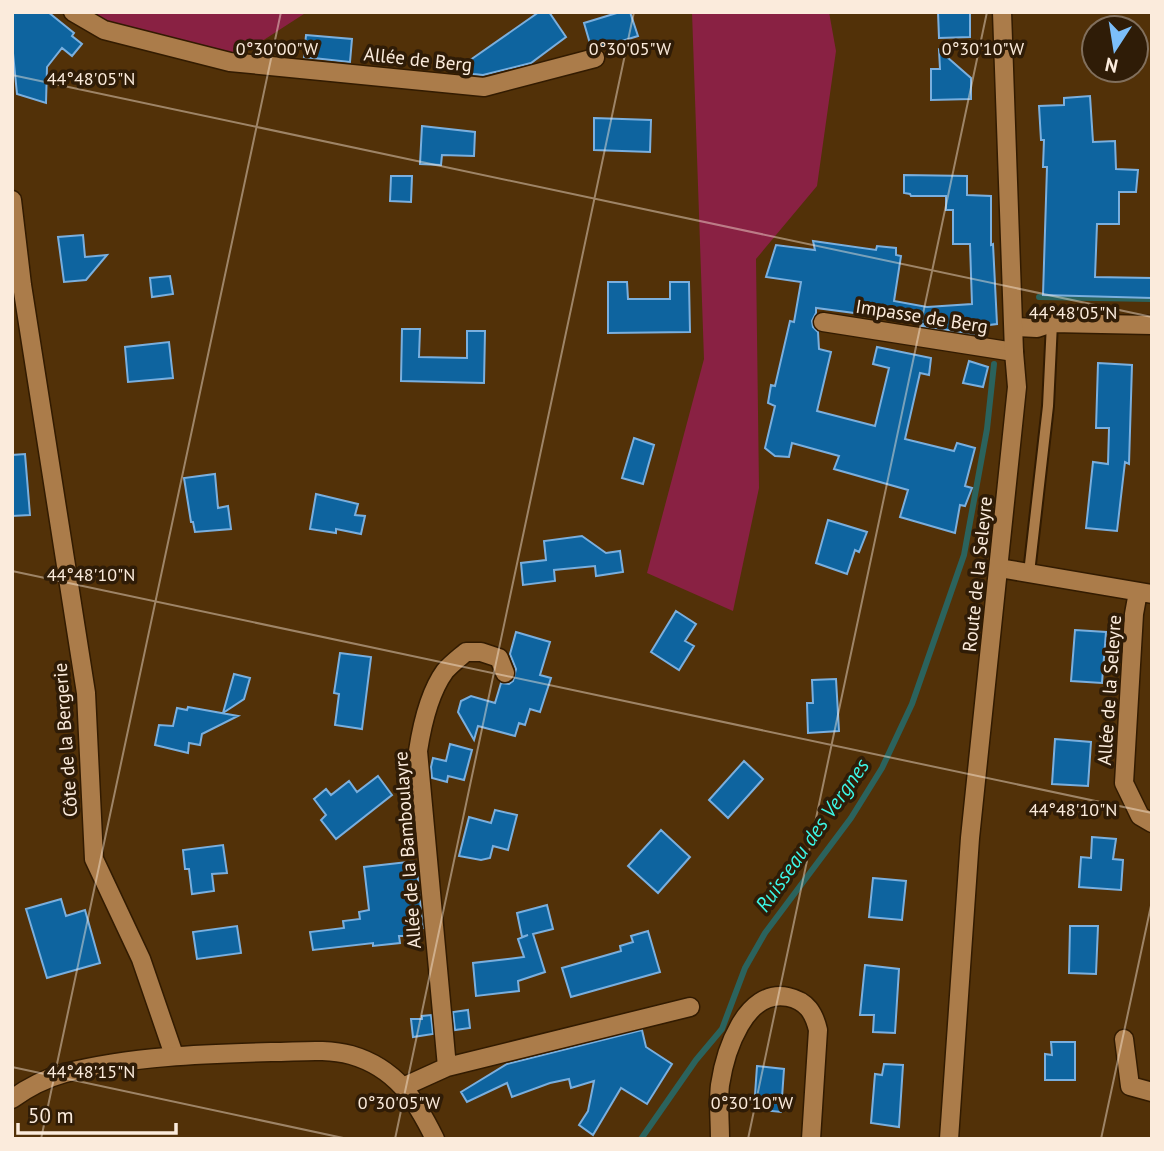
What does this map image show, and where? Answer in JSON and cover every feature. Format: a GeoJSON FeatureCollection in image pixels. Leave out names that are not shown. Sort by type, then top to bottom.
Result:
{"type":"FeatureCollection","features":[{"type":"Feature","properties":{"kind":"street","name":"Allée de Berg"},"geometry":{"type":"LineString","coordinates":[[73,12],[104,30],[230,62],[484,88],[594,58]]}},
{"type":"Feature","properties":{"kind":"street","name":"Route de la Seleyre"},"geometry":{"type":"LineString","coordinates":[[949,1139],[970,838],[1017,387],[1002,12]]}},
{"type":"Feature","properties":{"kind":"street","name":"Côte de la Bergerie"},"geometry":{"type":"LineString","coordinates":[[12,200],[22,285],[86,693],[94,859],[141,959],[174,1055]]}},
{"type":"Feature","properties":{"kind":"street","name":"Impasse de Berg"},"geometry":{"type":"LineString","coordinates":[[823,322],[1014,352]]}},
{"type":"Feature","properties":{"kind":"street"},"geometry":{"type":"LineString","coordinates":[[1014,327],[1037,328],[1052,323],[1152,324]]}},
{"type":"Feature","properties":{"kind":"street"},"geometry":{"type":"LineString","coordinates":[[999,568],[1145,593]]}},
{"type":"Feature","properties":{"kind":"street","name":"Allée de la Seleyre"},"geometry":{"type":"LineString","coordinates":[[1145,593],[1134,614],[1124,783],[1140,816],[1152,823]]}},
{"type":"Feature","properties":{"kind":"street","name":"Allée de la Bamboulayre"},"geometry":{"type":"LineString","coordinates":[[447,1067],[418,751],[422,726],[439,681],[447,669],[466,652],[481,652],[499,657],[505,673]]}},
{"type":"Feature","properties":{"kind":"street"},"geometry":{"type":"LineString","coordinates":[[720,1139],[720,1088],[726,1056],[755,1004],[771,997],[787,997],[804,1003],[814,1015],[818,1030],[811,1139]]}},
{"type":"Feature","properties":{"kind":"street"},"geometry":{"type":"LineString","coordinates":[[405,1086],[447,1067],[690,1007]]}},
{"type":"Feature","properties":{"kind":"street"},"geometry":{"type":"LineString","coordinates":[[1124,1039],[1130,1086],[1152,1092]]}},
{"type":"Feature","properties":{"kind":"street"},"geometry":{"type":"LineString","coordinates":[[12,1099],[23,1091],[63,1073],[174,1055],[327,1051],[352,1055],[385,1071],[405,1086],[435,1139]]}},
{"type":"Feature","properties":{"kind":"lane"},"geometry":{"type":"LineString","coordinates":[[1029,573],[1048,406],[1052,323]]}},
{"type":"Feature","properties":{"kind":"shaded area"},"geometry":{"type":"Polygon","coordinates":[[[88,12],[307,12],[239,56],[103,20],[88,12]]]}},
{"type":"Feature","properties":{"kind":"shaded area"},"geometry":{"type":"Polygon","coordinates":[[[692,12],[829,12],[836,51],[817,186],[756,259],[759,488],[733,611],[647,573],[704,359],[692,12]]]}},
{"type":"Feature","properties":{"kind":"building"},"geometry":{"type":"Polygon","coordinates":[[[12,12],[48,12],[74,33],[72,36],[82,44],[72,56],[62,48],[47,67],[46,103],[17,94],[12,12]]]}},
{"type":"Feature","properties":{"kind":"building"},"geometry":{"type":"Polygon","coordinates":[[[539,12],[549,12],[566,37],[531,63],[483,75],[473,74],[463,65],[539,12]]]}},
{"type":"Feature","properties":{"kind":"building"},"geometry":{"type":"Polygon","coordinates":[[[620,12],[630,12],[638,36],[599,48],[591,47],[584,23],[620,12]]]}},
{"type":"Feature","properties":{"kind":"building"},"geometry":{"type":"Polygon","coordinates":[[[938,12],[970,12],[970,37],[939,38],[938,12]]]}},
{"type":"Feature","properties":{"kind":"building"},"geometry":{"type":"Polygon","coordinates":[[[306,35],[352,39],[350,62],[304,57],[306,35]]]}},
{"type":"Feature","properties":{"kind":"building"},"geometry":{"type":"Polygon","coordinates":[[[939,50],[971,78],[971,99],[931,100],[931,69],[940,69],[939,50]]]}},
{"type":"Feature","properties":{"kind":"building"},"geometry":{"type":"Polygon","coordinates":[[[1090,96],[1093,142],[1115,141],[1116,169],[1138,170],[1136,192],[1119,192],[1119,224],[1097,224],[1095,277],[1152,278],[1152,298],[1043,295],[1047,167],[1043,167],[1044,140],[1041,140],[1039,106],[1064,105],[1064,98],[1090,96]]]}},
{"type":"Feature","properties":{"kind":"building"},"geometry":{"type":"Polygon","coordinates":[[[594,118],[651,120],[650,152],[594,150],[594,118]]]}},
{"type":"Feature","properties":{"kind":"building"},"geometry":{"type":"Polygon","coordinates":[[[422,126],[475,132],[474,156],[442,155],[441,165],[420,164],[422,126]]]}},
{"type":"Feature","properties":{"kind":"building"},"geometry":{"type":"Polygon","coordinates":[[[904,175],[967,176],[967,195],[991,196],[991,245],[993,244],[997,324],[989,325],[980,335],[922,326],[923,324],[892,318],[816,308],[812,321],[818,332],[819,349],[831,352],[817,411],[875,426],[889,368],[873,364],[877,347],[931,358],[929,375],[920,373],[905,439],[954,451],[957,443],[975,448],[965,486],[972,488],[965,506],[960,505],[955,533],[900,517],[908,490],[834,469],[839,456],[792,443],[789,457],[775,456],[765,448],[775,406],[768,403],[771,385],[775,386],[790,321],[794,322],[801,282],[766,277],[776,245],[815,250],[813,241],[876,250],[877,246],[896,248],[896,255],[901,256],[894,301],[927,307],[972,304],[970,244],[953,244],[953,210],[946,210],[946,196],[911,196],[904,193],[904,175]]]}},
{"type":"Feature","properties":{"kind":"building"},"geometry":{"type":"Polygon","coordinates":[[[391,176],[412,176],[411,202],[390,201],[391,176]]]}},
{"type":"Feature","properties":{"kind":"building"},"geometry":{"type":"Polygon","coordinates":[[[83,235],[85,257],[107,255],[86,280],[64,282],[58,237],[83,235]]]}},
{"type":"Feature","properties":{"kind":"building"},"geometry":{"type":"Polygon","coordinates":[[[170,276],[173,294],[152,297],[150,278],[170,276]]]}},
{"type":"Feature","properties":{"kind":"building"},"geometry":{"type":"Polygon","coordinates":[[[608,282],[627,282],[628,299],[670,299],[670,282],[689,282],[690,332],[608,333],[608,282]]]}},
{"type":"Feature","properties":{"kind":"building"},"geometry":{"type":"Polygon","coordinates":[[[402,329],[420,329],[419,357],[467,358],[467,331],[485,331],[484,383],[401,381],[402,329]]]}},
{"type":"Feature","properties":{"kind":"building"},"geometry":{"type":"Polygon","coordinates":[[[169,342],[173,378],[128,382],[125,347],[169,342]]]}},
{"type":"Feature","properties":{"kind":"building"},"geometry":{"type":"Polygon","coordinates":[[[969,361],[988,367],[983,387],[963,383],[969,361]]]}},
{"type":"Feature","properties":{"kind":"building"},"geometry":{"type":"Polygon","coordinates":[[[1098,363],[1132,365],[1129,464],[1125,462],[1117,531],[1086,528],[1093,462],[1108,464],[1109,428],[1096,428],[1098,363]]]}},
{"type":"Feature","properties":{"kind":"building"},"geometry":{"type":"Polygon","coordinates":[[[634,438],[654,445],[643,484],[622,478],[634,438]]]}},
{"type":"Feature","properties":{"kind":"building"},"geometry":{"type":"Polygon","coordinates":[[[25,454],[30,515],[12,516],[12,455],[25,454]]]}},
{"type":"Feature","properties":{"kind":"building"},"geometry":{"type":"Polygon","coordinates":[[[215,474],[218,508],[228,506],[231,529],[195,532],[184,478],[215,474]]]}},
{"type":"Feature","properties":{"kind":"building"},"geometry":{"type":"Polygon","coordinates":[[[316,494],[358,504],[355,515],[365,516],[361,534],[336,529],[336,533],[310,529],[316,494]]]}},
{"type":"Feature","properties":{"kind":"building"},"geometry":{"type":"Polygon","coordinates":[[[828,520],[867,532],[859,552],[855,550],[847,574],[816,563],[828,520]]]}},
{"type":"Feature","properties":{"kind":"building"},"geometry":{"type":"Polygon","coordinates":[[[582,536],[606,553],[620,551],[623,572],[596,576],[595,566],[554,570],[555,581],[523,585],[521,563],[546,560],[544,541],[582,536]]]}},
{"type":"Feature","properties":{"kind":"building"},"geometry":{"type":"Polygon","coordinates":[[[676,611],[696,624],[685,641],[694,646],[679,670],[651,652],[676,611]]]}},
{"type":"Feature","properties":{"kind":"building"},"geometry":{"type":"Polygon","coordinates":[[[1075,630],[1106,632],[1102,683],[1071,681],[1075,630]]]}},
{"type":"Feature","properties":{"kind":"building"},"geometry":{"type":"Polygon","coordinates":[[[516,632],[550,642],[540,675],[551,678],[540,712],[530,709],[525,725],[519,723],[515,736],[478,726],[474,740],[458,712],[461,701],[471,696],[495,703],[501,683],[509,684],[513,681],[516,669],[510,654],[516,632]]]}},
{"type":"Feature","properties":{"kind":"building"},"geometry":{"type":"Polygon","coordinates":[[[340,653],[371,657],[362,729],[335,725],[339,694],[334,693],[340,653]]]}},
{"type":"Feature","properties":{"kind":"building"},"geometry":{"type":"Polygon","coordinates":[[[234,674],[250,678],[244,699],[223,713],[234,674]]]}},
{"type":"Feature","properties":{"kind":"building"},"geometry":{"type":"Polygon","coordinates":[[[836,679],[839,731],[808,733],[807,703],[813,703],[812,680],[836,679]]]}},
{"type":"Feature","properties":{"kind":"building"},"geometry":{"type":"Polygon","coordinates":[[[188,707],[238,716],[202,734],[200,745],[189,743],[188,753],[155,745],[159,725],[173,726],[177,708],[187,710],[188,707]]]}},
{"type":"Feature","properties":{"kind":"building"},"geometry":{"type":"Polygon","coordinates":[[[1055,739],[1091,742],[1088,786],[1052,784],[1055,739]]]}},
{"type":"Feature","properties":{"kind":"building"},"geometry":{"type":"Polygon","coordinates":[[[450,744],[472,750],[464,780],[448,776],[447,782],[432,778],[433,758],[446,761],[450,744]]]}},
{"type":"Feature","properties":{"kind":"building"},"geometry":{"type":"Polygon","coordinates":[[[744,761],[763,779],[728,818],[709,800],[744,761]]]}},
{"type":"Feature","properties":{"kind":"building"},"geometry":{"type":"Polygon","coordinates":[[[378,776],[392,795],[336,839],[321,820],[326,815],[314,799],[326,789],[331,795],[349,781],[357,792],[378,776]]]}},
{"type":"Feature","properties":{"kind":"building"},"geometry":{"type":"Polygon","coordinates":[[[495,810],[517,815],[508,850],[493,846],[490,858],[481,860],[459,856],[469,817],[491,823],[495,810]]]}},
{"type":"Feature","properties":{"kind":"building"},"geometry":{"type":"Polygon","coordinates":[[[661,830],[690,857],[658,893],[628,866],[661,830]]]}},
{"type":"Feature","properties":{"kind":"building"},"geometry":{"type":"Polygon","coordinates":[[[1092,837],[1116,839],[1113,859],[1123,860],[1121,890],[1079,887],[1081,857],[1091,858],[1092,837]]]}},
{"type":"Feature","properties":{"kind":"building"},"geometry":{"type":"Polygon","coordinates":[[[223,845],[227,873],[212,874],[214,891],[192,894],[183,850],[223,845]]]}},
{"type":"Feature","properties":{"kind":"building"},"geometry":{"type":"Polygon","coordinates":[[[416,861],[423,928],[406,930],[406,936],[399,936],[400,943],[373,946],[373,943],[313,950],[310,932],[344,928],[343,921],[360,919],[359,912],[369,910],[364,867],[416,861]]]}},
{"type":"Feature","properties":{"kind":"building"},"geometry":{"type":"Polygon","coordinates":[[[873,878],[906,881],[902,920],[869,917],[873,878]]]}},
{"type":"Feature","properties":{"kind":"building"},"geometry":{"type":"Polygon","coordinates":[[[61,899],[66,916],[85,910],[100,963],[47,978],[26,909],[61,899]]]}},
{"type":"Feature","properties":{"kind":"building"},"geometry":{"type":"Polygon","coordinates":[[[547,905],[553,929],[533,934],[545,972],[518,981],[519,991],[476,996],[473,963],[524,957],[518,939],[528,935],[522,937],[517,913],[547,905]]]}},
{"type":"Feature","properties":{"kind":"building"},"geometry":{"type":"Polygon","coordinates":[[[237,926],[241,953],[197,959],[193,932],[237,926]]]}},
{"type":"Feature","properties":{"kind":"building"},"geometry":{"type":"Polygon","coordinates":[[[1070,926],[1098,926],[1096,974],[1069,973],[1070,926]]]}},
{"type":"Feature","properties":{"kind":"building"},"geometry":{"type":"Polygon","coordinates":[[[648,931],[660,972],[571,997],[562,968],[621,951],[620,946],[633,942],[631,936],[648,931]]]}},
{"type":"Feature","properties":{"kind":"building"},"geometry":{"type":"Polygon","coordinates":[[[865,965],[899,969],[895,1033],[873,1032],[874,1015],[860,1015],[865,965]]]}},
{"type":"Feature","properties":{"kind":"building"},"geometry":{"type":"Polygon","coordinates":[[[468,1010],[470,1028],[455,1030],[453,1012],[468,1010]]]}},
{"type":"Feature","properties":{"kind":"building"},"geometry":{"type":"Polygon","coordinates":[[[431,1015],[433,1034],[413,1037],[411,1019],[422,1019],[422,1016],[431,1015]]]}},
{"type":"Feature","properties":{"kind":"building"},"geometry":{"type":"Polygon","coordinates":[[[642,1030],[646,1047],[672,1064],[647,1104],[621,1088],[593,1135],[579,1125],[588,1111],[594,1081],[571,1088],[569,1079],[512,1097],[507,1083],[467,1102],[461,1092],[507,1064],[642,1030]]]}},
{"type":"Feature","properties":{"kind":"building"},"geometry":{"type":"Polygon","coordinates":[[[1051,1042],[1075,1042],[1075,1080],[1045,1080],[1045,1054],[1052,1055],[1051,1042]]]}},
{"type":"Feature","properties":{"kind":"building"},"geometry":{"type":"Polygon","coordinates":[[[884,1064],[903,1065],[899,1127],[871,1123],[875,1074],[882,1075],[884,1064]]]}},
{"type":"Feature","properties":{"kind":"building"},"geometry":{"type":"Polygon","coordinates":[[[757,1066],[784,1069],[781,1112],[754,1109],[757,1066]]]}},
{"type":"Feature","properties":{"kind":"waterway","name":"Ruisseau des Vergnes"},"geometry":{"type":"LineString","coordinates":[[1039,297],[1152,299]]}},
{"type":"Feature","properties":{"kind":"waterway","name":"Ruisseau des Vergnes"},"geometry":{"type":"LineString","coordinates":[[641,1139],[696,1060],[722,1029],[745,968],[765,933],[851,818],[882,768],[912,704],[964,555],[987,429],[994,364]]}}]}
